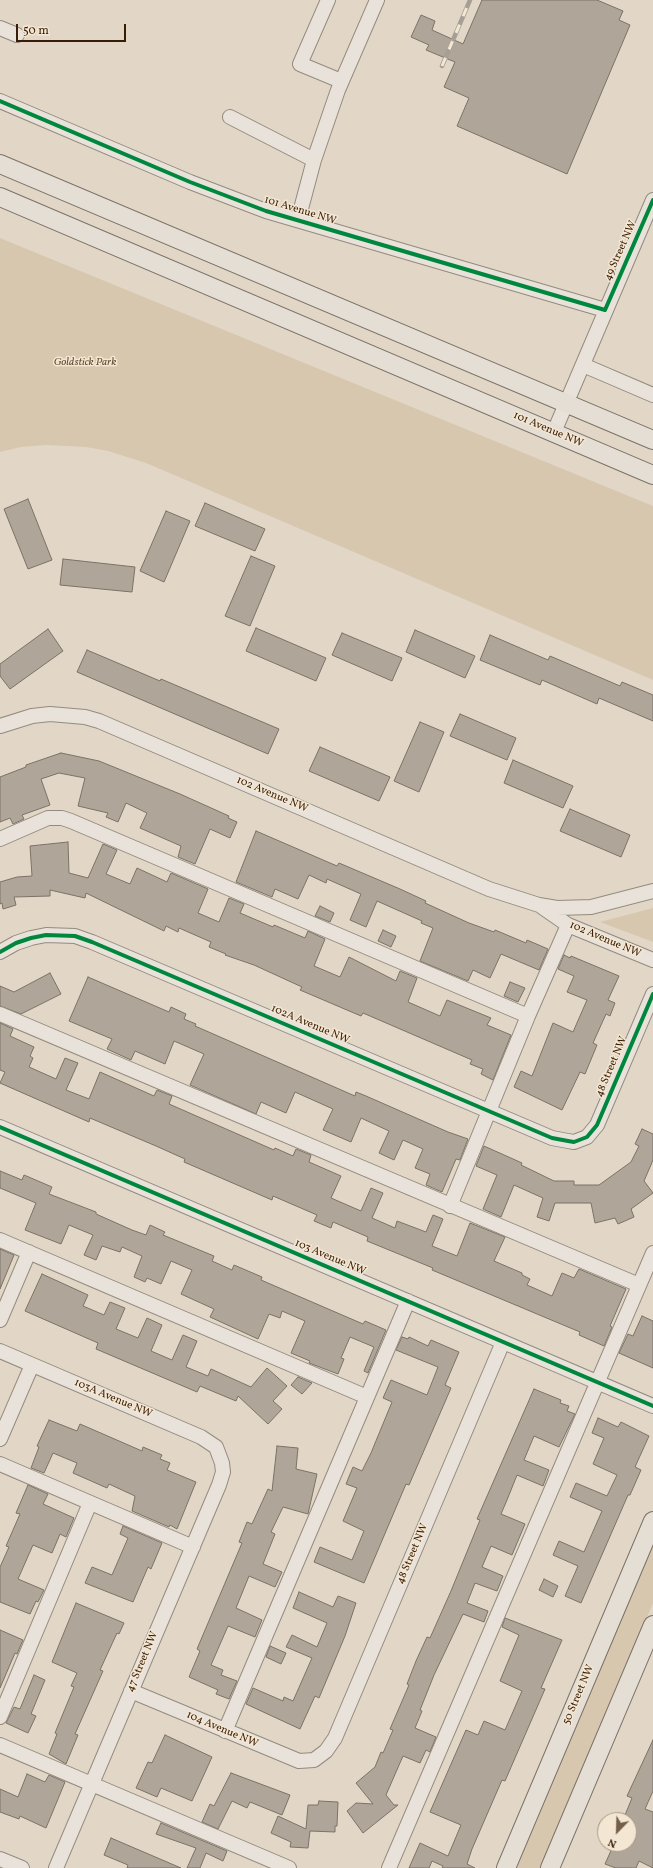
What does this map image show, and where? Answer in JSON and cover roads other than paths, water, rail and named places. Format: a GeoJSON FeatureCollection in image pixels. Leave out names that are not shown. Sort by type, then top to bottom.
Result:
{"type":"FeatureCollection","features":[{"type":"Feature","properties":{"kind":"main road"},"geometry":{"type":"LineString","coordinates":[[0,164],[653,440]]}},
{"type":"Feature","properties":{"kind":"main road","name":"101 Avenue NW"},"geometry":{"type":"LineString","coordinates":[[0,197],[653,475]]}},
{"type":"Feature","properties":{"kind":"main road","name":"50 Street NW"},"geometry":{"type":"LineString","coordinates":[[506,1868],[653,1521]]}},
{"type":"Feature","properties":{"kind":"main road"},"geometry":{"type":"LineString","coordinates":[[550,1868],[653,1625]]}},
{"type":"Feature","properties":{"kind":"street"},"geometry":{"type":"LineString","coordinates":[[328,0],[300,64],[342,81]]}},
{"type":"Feature","properties":{"kind":"street"},"geometry":{"type":"LineString","coordinates":[[298,220],[314,160],[342,81],[377,0]]}},
{"type":"Feature","properties":{"kind":"street"},"geometry":{"type":"LineString","coordinates":[[0,28],[17,35]]}},
{"type":"Feature","properties":{"kind":"street","name":"101 Avenue NW"},"geometry":{"type":"LineString","coordinates":[[0,102],[230,198],[298,220],[605,310]]}},
{"type":"Feature","properties":{"kind":"street"},"geometry":{"type":"LineString","coordinates":[[230,117],[314,160]]}},
{"type":"Feature","properties":{"kind":"street","name":"49 Street NW"},"geometry":{"type":"LineString","coordinates":[[554,432],[653,200]]}},
{"type":"Feature","properties":{"kind":"street"},"geometry":{"type":"LineString","coordinates":[[583,365],[653,395]]}},
{"type":"Feature","properties":{"kind":"street","name":"102 Avenue NW"},"geometry":{"type":"LineString","coordinates":[[0,726],[32,716],[50,714],[85,717],[489,888],[539,905],[557,908],[591,907],[653,891]]}},
{"type":"Feature","properties":{"kind":"street"},"geometry":{"type":"LineString","coordinates":[[0,839],[48,818],[62,818],[71,820],[528,1016]]}},
{"type":"Feature","properties":{"kind":"street","name":"102 Avenue NW"},"geometry":{"type":"LineString","coordinates":[[539,905],[568,925],[653,960]]}},
{"type":"Feature","properties":{"kind":"street"},"geometry":{"type":"LineString","coordinates":[[450,1206],[528,1016],[568,925]]}},
{"type":"Feature","properties":{"kind":"street","name":"102A Avenue NW"},"geometry":{"type":"LineString","coordinates":[[0,952],[16,943],[31,938],[61,935],[75,936],[552,1138],[574,1142],[580,1140]]}},
{"type":"Feature","properties":{"kind":"street","name":"48 Street NW"},"geometry":{"type":"LineString","coordinates":[[580,1140],[591,1133],[597,1125],[653,994]]}},
{"type":"Feature","properties":{"kind":"street"},"geometry":{"type":"LineString","coordinates":[[0,1014],[639,1285]]}},
{"type":"Feature","properties":{"kind":"street","name":"103 Avenue NW"},"geometry":{"type":"LineString","coordinates":[[0,1126],[653,1406]]}},
{"type":"Feature","properties":{"kind":"street"},"geometry":{"type":"LineString","coordinates":[[0,1240],[367,1397]]}},
{"type":"Feature","properties":{"kind":"street"},"geometry":{"type":"LineString","coordinates":[[0,1320],[29,1252]]}},
{"type":"Feature","properties":{"kind":"street"},"geometry":{"type":"LineString","coordinates":[[389,1868],[653,1253]]}},
{"type":"Feature","properties":{"kind":"street"},"geometry":{"type":"LineString","coordinates":[[225,1731],[408,1301]]}},
{"type":"Feature","properties":{"kind":"street","name":"48 Street NW"},"geometry":{"type":"LineString","coordinates":[[314,1760],[326,1751],[335,1738],[503,1342]]}},
{"type":"Feature","properties":{"kind":"street","name":"103A Avenue NW"},"geometry":{"type":"LineString","coordinates":[[0,1351],[201,1436],[216,1448],[220,1455]]}},
{"type":"Feature","properties":{"kind":"street"},"geometry":{"type":"LineString","coordinates":[[0,1439],[32,1365]]}},
{"type":"Feature","properties":{"kind":"street","name":"47 Street NW"},"geometry":{"type":"LineString","coordinates":[[56,1868],[221,1479],[223,1472],[220,1455]]}},
{"type":"Feature","properties":{"kind":"street"},"geometry":{"type":"LineString","coordinates":[[0,1464],[193,1547]]}},
{"type":"Feature","properties":{"kind":"street"},"geometry":{"type":"LineString","coordinates":[[0,1716],[90,1503]]}},
{"type":"Feature","properties":{"kind":"street","name":"104 Avenue NW"},"geometry":{"type":"LineString","coordinates":[[131,1691],[298,1761],[314,1760]]}},
{"type":"Feature","properties":{"kind":"street"},"geometry":{"type":"LineString","coordinates":[[0,1745],[289,1868]]}},
{"type":"Feature","properties":{"kind":"street"},"geometry":{"type":"LineString","coordinates":[[0,1859],[22,1868]]}},
{"type":"Feature","properties":{"kind":"railway"},"geometry":{"type":"LineString","coordinates":[[442,66],[470,0]]}},
{"type":"Feature","properties":{"kind":"park label","name":"Goldstick Park"},"geometry":{"type":"Point","coordinates":[85,363]}}]}
